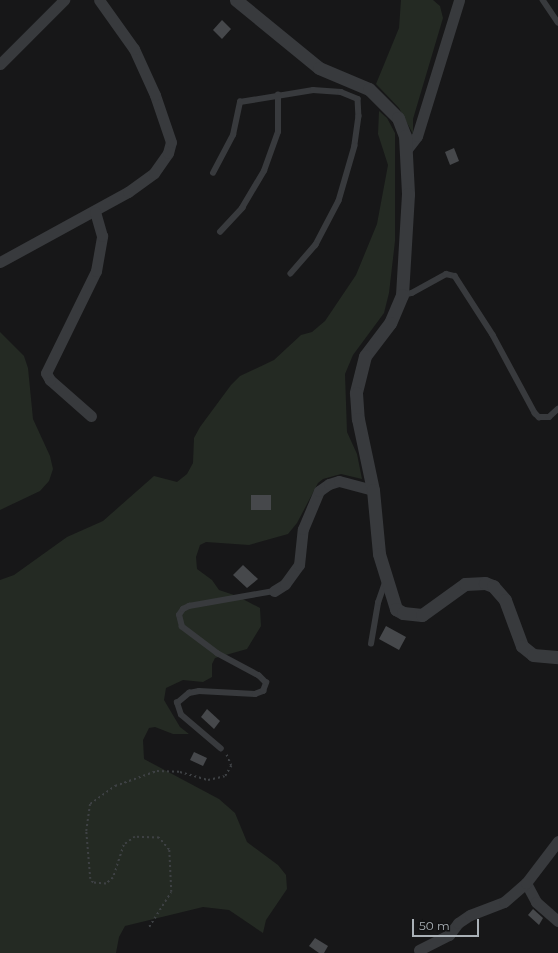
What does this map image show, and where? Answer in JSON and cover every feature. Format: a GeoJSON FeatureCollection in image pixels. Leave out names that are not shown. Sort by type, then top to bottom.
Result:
{"type":"FeatureCollection","features":[{"type":"Feature","properties":{"kind":"street"},"geometry":{"type":"LineString","coordinates":[[0,64],[64,0]]}},
{"type":"Feature","properties":{"kind":"street"},"geometry":{"type":"LineString","coordinates":[[0,262],[95,212],[154,173],[168,153],[171,142],[155,95],[134,49],[99,0]]}},
{"type":"Feature","properties":{"kind":"street"},"geometry":{"type":"LineString","coordinates":[[236,0],[310,62],[369,89],[398,118],[405,136],[407,149],[408,194],[402,295],[390,323],[365,356],[357,380],[356,405],[373,490],[377,540],[386,581],[396,609],[403,613],[422,615],[465,584],[480,582],[493,586],[505,600],[522,646],[537,656],[558,657]]}},
{"type":"Feature","properties":{"kind":"street"},"geometry":{"type":"LineString","coordinates":[[407,149],[417,136],[459,0]]}},
{"type":"Feature","properties":{"kind":"street"},"geometry":{"type":"LineString","coordinates":[[91,416],[50,380],[46,373],[96,271],[102,236],[95,212]]}},
{"type":"Feature","properties":{"kind":"street"},"geometry":{"type":"LineString","coordinates":[[274,591],[285,584],[299,565],[303,529],[319,492],[329,484],[338,482],[351,482],[373,490]]}},
{"type":"Feature","properties":{"kind":"street"},"geometry":{"type":"LineString","coordinates":[[419,950],[449,935],[458,923],[470,915],[504,902],[526,883],[558,841]]}},
{"type":"Feature","properties":{"kind":"street"},"geometry":{"type":"LineString","coordinates":[[526,883],[536,902],[558,921]]}},
{"type":"Feature","properties":{"kind":"lane"},"geometry":{"type":"LineString","coordinates":[[544,0],[558,22]]}},
{"type":"Feature","properties":{"kind":"lane"},"geometry":{"type":"LineString","coordinates":[[341,92],[345,78]]}},
{"type":"Feature","properties":{"kind":"lane"},"geometry":{"type":"LineString","coordinates":[[213,173],[233,135],[240,102],[312,90],[341,92],[355,96],[359,103],[355,146],[349,174],[328,225],[316,245],[291,274]]}},
{"type":"Feature","properties":{"kind":"lane"},"geometry":{"type":"LineString","coordinates":[[220,232],[242,208],[264,171],[278,132],[278,95]]}},
{"type":"Feature","properties":{"kind":"lane"},"geometry":{"type":"LineString","coordinates":[[402,295],[412,293],[446,274],[455,276],[493,335],[535,413],[539,417],[549,417],[558,409]]}},
{"type":"Feature","properties":{"kind":"lane"},"geometry":{"type":"LineString","coordinates":[[371,644],[378,603],[386,581]]}},
{"type":"Feature","properties":{"kind":"lane"},"geometry":{"type":"LineString","coordinates":[[222,749],[180,715],[177,703],[189,693],[199,691],[255,694],[263,691],[266,683],[259,676],[218,654],[182,627],[179,615],[183,609],[190,606],[274,591]]}},
{"type":"Feature","properties":{"kind":"path"},"geometry":{"type":"LineString","coordinates":[[150,927],[171,892],[168,850],[158,838],[135,837],[124,845],[113,878],[106,884],[93,883],[90,879],[86,831],[90,804],[115,786],[156,771],[180,772],[208,780],[226,776],[230,771],[231,761],[222,749]]}},
{"type":"Feature","properties":{"kind":"shaded area"},"geometry":{"type":"Polygon","coordinates":[[[401,0],[433,0],[440,6],[443,18],[413,119],[413,134],[399,108],[376,84],[399,28],[401,0]]]}},
{"type":"Feature","properties":{"kind":"shaded area"},"geometry":{"type":"Polygon","coordinates":[[[379,111],[387,118],[395,133],[395,241],[389,293],[384,313],[353,355],[345,374],[347,432],[357,454],[362,479],[341,474],[323,479],[318,483],[297,523],[288,534],[249,545],[206,542],[200,545],[196,557],[197,569],[212,580],[219,590],[237,596],[260,608],[261,626],[247,649],[215,658],[212,664],[212,677],[203,682],[183,680],[166,688],[164,700],[180,727],[189,734],[173,734],[155,727],[149,728],[143,740],[144,759],[219,799],[235,813],[247,842],[278,865],[286,875],[287,889],[266,920],[263,933],[229,910],[203,907],[125,926],[119,937],[116,953],[0,953],[0,580],[14,575],[67,537],[103,521],[154,476],[177,482],[187,474],[193,463],[194,438],[200,427],[231,385],[240,376],[274,360],[301,335],[312,332],[325,321],[356,275],[377,224],[388,165],[378,134],[379,111]]]}},
{"type":"Feature","properties":{"kind":"shaded area"},"geometry":{"type":"Polygon","coordinates":[[[0,332],[24,356],[28,368],[33,419],[50,456],[53,469],[49,481],[40,491],[0,510],[0,332]]]}},
{"type":"Feature","properties":{"kind":"building"},"geometry":{"type":"Polygon","coordinates":[[[222,20],[231,29],[222,39],[213,30],[222,20]]]}},
{"type":"Feature","properties":{"kind":"building"},"geometry":{"type":"Polygon","coordinates":[[[454,148],[459,161],[450,165],[445,152],[454,148]]]}},
{"type":"Feature","properties":{"kind":"building"},"geometry":{"type":"Polygon","coordinates":[[[251,495],[271,495],[271,510],[251,510],[251,495]]]}},
{"type":"Feature","properties":{"kind":"building"},"geometry":{"type":"Polygon","coordinates":[[[243,565],[258,579],[247,588],[233,575],[243,565]]]}},
{"type":"Feature","properties":{"kind":"building"},"geometry":{"type":"Polygon","coordinates":[[[386,626],[406,637],[399,650],[379,639],[386,626]]]}},
{"type":"Feature","properties":{"kind":"building"},"geometry":{"type":"Polygon","coordinates":[[[207,709],[220,721],[214,729],[201,717],[207,709]]]}},
{"type":"Feature","properties":{"kind":"building"},"geometry":{"type":"Polygon","coordinates":[[[194,752],[207,758],[203,766],[190,760],[194,752]]]}},
{"type":"Feature","properties":{"kind":"building"},"geometry":{"type":"Polygon","coordinates":[[[533,909],[543,918],[539,925],[528,915],[533,909]]]}},
{"type":"Feature","properties":{"kind":"building"},"geometry":{"type":"Polygon","coordinates":[[[315,938],[328,946],[324,953],[319,953],[309,946],[315,938]]]}}]}
